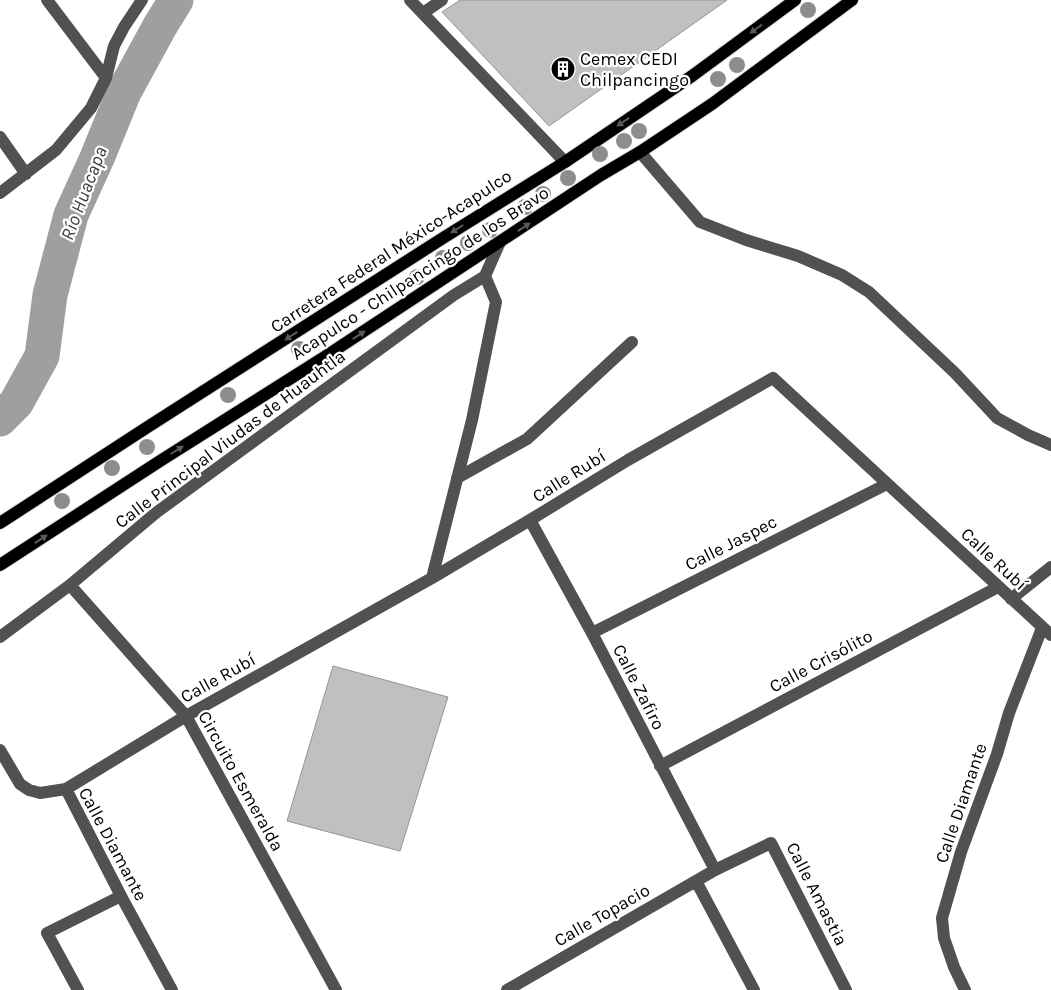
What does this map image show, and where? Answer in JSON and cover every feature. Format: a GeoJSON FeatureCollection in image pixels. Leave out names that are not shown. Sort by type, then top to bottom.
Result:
{"type":"FeatureCollection","features":[{"type":"Feature","properties":{"kind":"main road","name":"Carretera Federal México-Acapulco"},"geometry":{"type":"LineString","coordinates":[[0,523],[443,238],[565,162],[692,76],[796,0]]}},
{"type":"Feature","properties":{"kind":"main road","name":"Acapulco - Chilpancingo de los Bravo"},"geometry":{"type":"LineString","coordinates":[[0,565],[151,466],[335,351],[640,152],[712,104],[852,0]]}},
{"type":"Feature","properties":{"kind":"street"},"geometry":{"type":"LineString","coordinates":[[47,0],[106,78]]}},
{"type":"Feature","properties":{"kind":"street"},"geometry":{"type":"LineString","coordinates":[[0,193],[56,150],[91,108],[106,78],[114,46],[142,0]]}},
{"type":"Feature","properties":{"kind":"street"},"geometry":{"type":"LineString","coordinates":[[410,0],[565,162]]}},
{"type":"Feature","properties":{"kind":"street"},"geometry":{"type":"LineString","coordinates":[[423,13],[442,0]]}},
{"type":"Feature","properties":{"kind":"street"},"geometry":{"type":"LineString","coordinates":[[0,137],[26,174]]}},
{"type":"Feature","properties":{"kind":"street"},"geometry":{"type":"LineString","coordinates":[[640,152],[700,222],[798,256],[842,275],[869,292],[955,373],[997,418],[1051,445]]}},
{"type":"Feature","properties":{"kind":"street"},"geometry":{"type":"LineString","coordinates":[[432,578],[472,420],[496,302],[485,276],[500,242]]}},
{"type":"Feature","properties":{"kind":"street","name":"Calle Principal Viudas de Huauhtla"},"geometry":{"type":"LineString","coordinates":[[0,637],[70,585],[157,512],[454,295],[485,276]]}},
{"type":"Feature","properties":{"kind":"street"},"geometry":{"type":"LineString","coordinates":[[456,478],[527,439],[632,342]]}},
{"type":"Feature","properties":{"kind":"street","name":"Calle Rubí"},"geometry":{"type":"LineString","coordinates":[[66,789],[186,716],[432,578],[628,460],[773,378],[1046,632]]}},
{"type":"Feature","properties":{"kind":"street","name":"Calle Jaspec"},"geometry":{"type":"LineString","coordinates":[[592,633],[887,484]]}},
{"type":"Feature","properties":{"kind":"street","name":"Calle Zafiro"},"geometry":{"type":"LineString","coordinates":[[530,520],[592,633],[716,870]]}},
{"type":"Feature","properties":{"kind":"street"},"geometry":{"type":"LineString","coordinates":[[1011,599],[1051,567]]}},
{"type":"Feature","properties":{"kind":"street","name":"Circuito Esmeralda"},"geometry":{"type":"LineString","coordinates":[[70,585],[186,716],[336,990]]}},
{"type":"Feature","properties":{"kind":"street","name":"Calle Crisólito"},"geometry":{"type":"LineString","coordinates":[[660,766],[998,587]]}},
{"type":"Feature","properties":{"kind":"street","name":"Calle Diamante"},"geometry":{"type":"LineString","coordinates":[[965,990],[954,967],[944,938],[942,918],[961,852],[997,754],[1009,713],[1046,632]]}},
{"type":"Feature","properties":{"kind":"street","name":"Calle Diamante"},"geometry":{"type":"LineString","coordinates":[[0,750],[20,784],[29,790],[40,793],[66,789],[172,990]]}},
{"type":"Feature","properties":{"kind":"street","name":"Calle Amastia"},"geometry":{"type":"LineString","coordinates":[[716,870],[771,843],[846,990]]}},
{"type":"Feature","properties":{"kind":"street","name":"Calle Topacio"},"geometry":{"type":"LineString","coordinates":[[507,990],[716,870]]}},
{"type":"Feature","properties":{"kind":"street"},"geometry":{"type":"LineString","coordinates":[[696,881],[754,990]]}},
{"type":"Feature","properties":{"kind":"street"},"geometry":{"type":"LineString","coordinates":[[78,990],[46,932],[121,896]]}},
{"type":"Feature","properties":{"kind":"building","name":"Cemex CEDI Chilpancingo"},"geometry":{"type":"Polygon","coordinates":[[[460,0],[727,0],[549,126],[442,12],[460,0]]]}},
{"type":"Feature","properties":{"kind":"building"},"geometry":{"type":"Polygon","coordinates":[[[333,666],[448,697],[400,851],[287,821],[333,666]]]}},
{"type":"Feature","properties":{"kind":"waterway","name":"Río Huacapa"},"geometry":{"type":"LineString","coordinates":[[0,419],[16,403],[42,356],[50,295],[71,215],[124,92],[176,0]]}},
{"type":"Feature","properties":{"kind":"place","name":"Cemex CEDI Chilpancingo"},"geometry":{"type":"Point","coordinates":[563,69]}}]}
